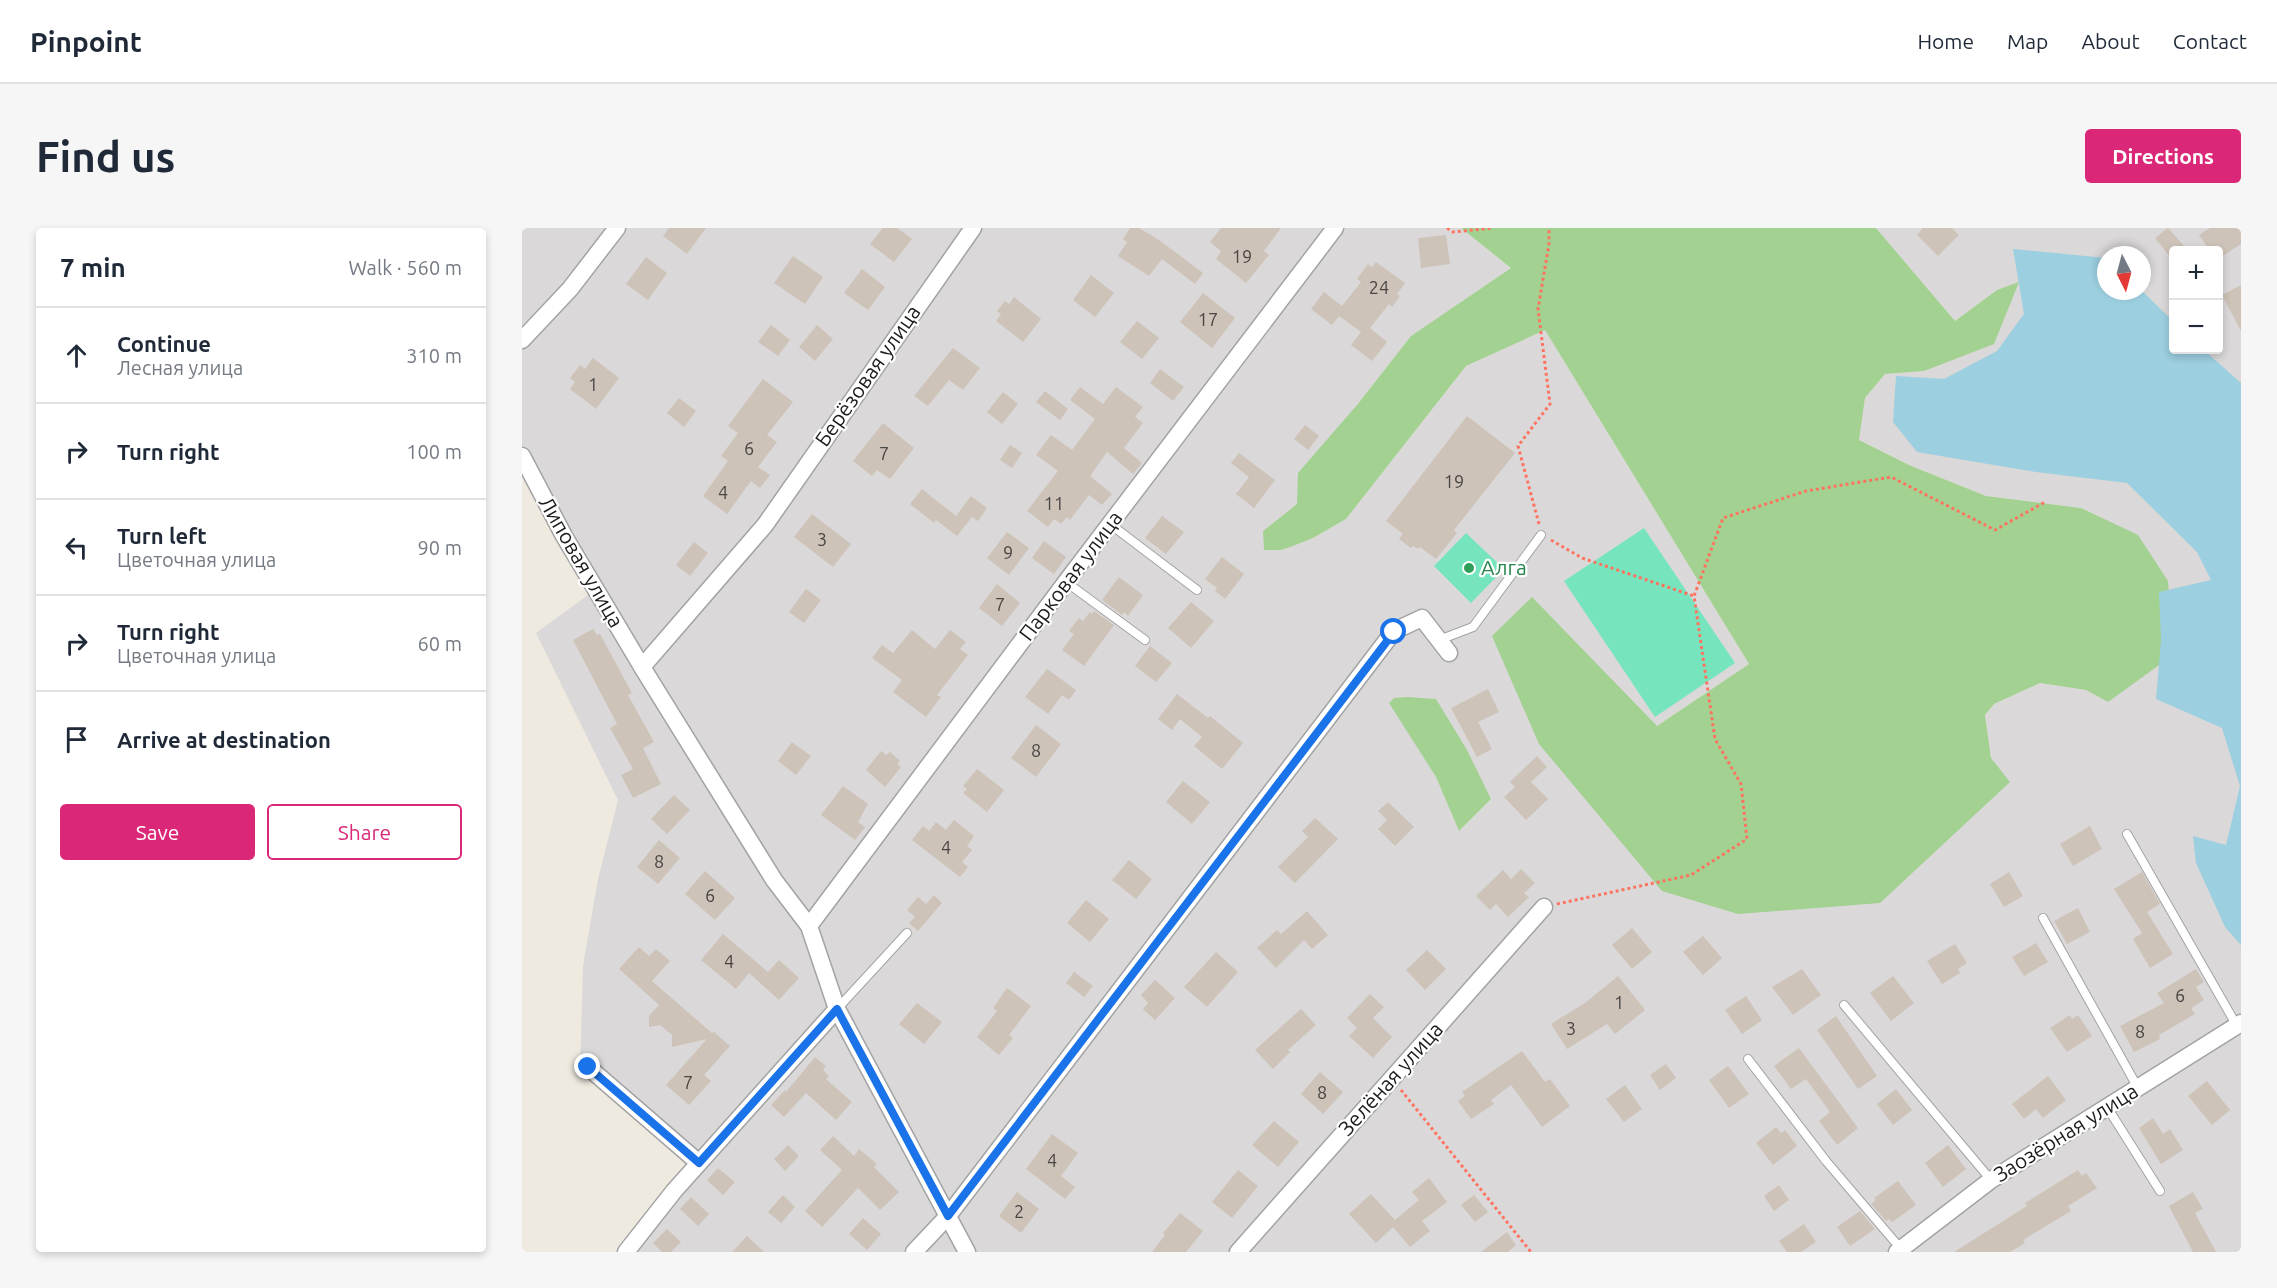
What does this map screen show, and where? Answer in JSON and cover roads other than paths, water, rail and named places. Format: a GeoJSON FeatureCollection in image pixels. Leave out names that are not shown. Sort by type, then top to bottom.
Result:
{"type":"FeatureCollection","features":[{"type":"Feature","properties":{"kind":"street"},"geometry":{"type":"LineString","coordinates":[[522,340],[570,290],[617,228]]}},
{"type":"Feature","properties":{"kind":"street","name":"Берёзовая улица"},"geometry":{"type":"LineString","coordinates":[[642,667],[765,525],[973,228]]}},
{"type":"Feature","properties":{"kind":"street","name":"Парковая улица"},"geometry":{"type":"LineString","coordinates":[[809,926],[1335,228]]}},
{"type":"Feature","properties":{"kind":"street","name":"Липовая улица"},"geometry":{"type":"LineString","coordinates":[[522,456],[564,536],[642,667],[774,880],[809,926],[837,1009],[968,1252]]}},
{"type":"Feature","properties":{"kind":"street"},"geometry":{"type":"LineString","coordinates":[[914,1252],[948,1216],[1394,632],[1422,618],[1444,646]]}},
{"type":"Feature","properties":{"kind":"street","name":"Зелёная улица"},"geometry":{"type":"LineString","coordinates":[[1238,1252],[1544,907]]}},
{"type":"Feature","properties":{"kind":"street"},"geometry":{"type":"LineString","coordinates":[[626,1252],[674,1191],[837,1009]]}},
{"type":"Feature","properties":{"kind":"street","name":"Заозёрная улица"},"geometry":{"type":"LineString","coordinates":[[1899,1251],[1991,1180],[2239,1024]]}},
{"type":"Feature","properties":{"kind":"street"},"geometry":{"type":"LineString","coordinates":[[588,1067],[699,1163]]}},
{"type":"Feature","properties":{"kind":"lane"},"geometry":{"type":"LineString","coordinates":[[1110,524],[1197,590]]}},
{"type":"Feature","properties":{"kind":"lane"},"geometry":{"type":"LineString","coordinates":[[1444,646],[1473,627],[1541,535]]}},
{"type":"Feature","properties":{"kind":"lane"},"geometry":{"type":"LineString","coordinates":[[1066,582],[1145,640]]}},
{"type":"Feature","properties":{"kind":"lane"},"geometry":{"type":"LineString","coordinates":[[2127,834],[2239,1024]]}},
{"type":"Feature","properties":{"kind":"lane"},"geometry":{"type":"LineString","coordinates":[[2043,918],[2138,1088]]}},
{"type":"Feature","properties":{"kind":"lane"},"geometry":{"type":"LineString","coordinates":[[837,1009],[907,933]]}},
{"type":"Feature","properties":{"kind":"lane"},"geometry":{"type":"LineString","coordinates":[[1844,1005],[1991,1180]]}},
{"type":"Feature","properties":{"kind":"lane"},"geometry":{"type":"LineString","coordinates":[[1748,1059],[1899,1251]]}},
{"type":"Feature","properties":{"kind":"lane"},"geometry":{"type":"LineString","coordinates":[[2107,1107],[2160,1191]]}},
{"type":"Feature","properties":{"kind":"water"},"geometry":{"type":"Polygon","coordinates":[[[2013,249],[2097,257],[2097,300],[2151,300],[2169,317],[2169,354],[2208,354],[2241,383],[2241,945],[2225,927],[2196,863],[2193,836],[2226,845],[2240,786],[2222,728],[2156,699],[2161,640],[2159,592],[2211,580],[2197,552],[2127,483],[2036,472],[1917,452],[1893,422],[1896,376],[1944,379],[1997,351],[2024,314],[2013,249]]]}},
{"type":"Feature","properties":{"kind":"place","name":"Алга"},"geometry":{"type":"Point","coordinates":[1469,568]}}]}
